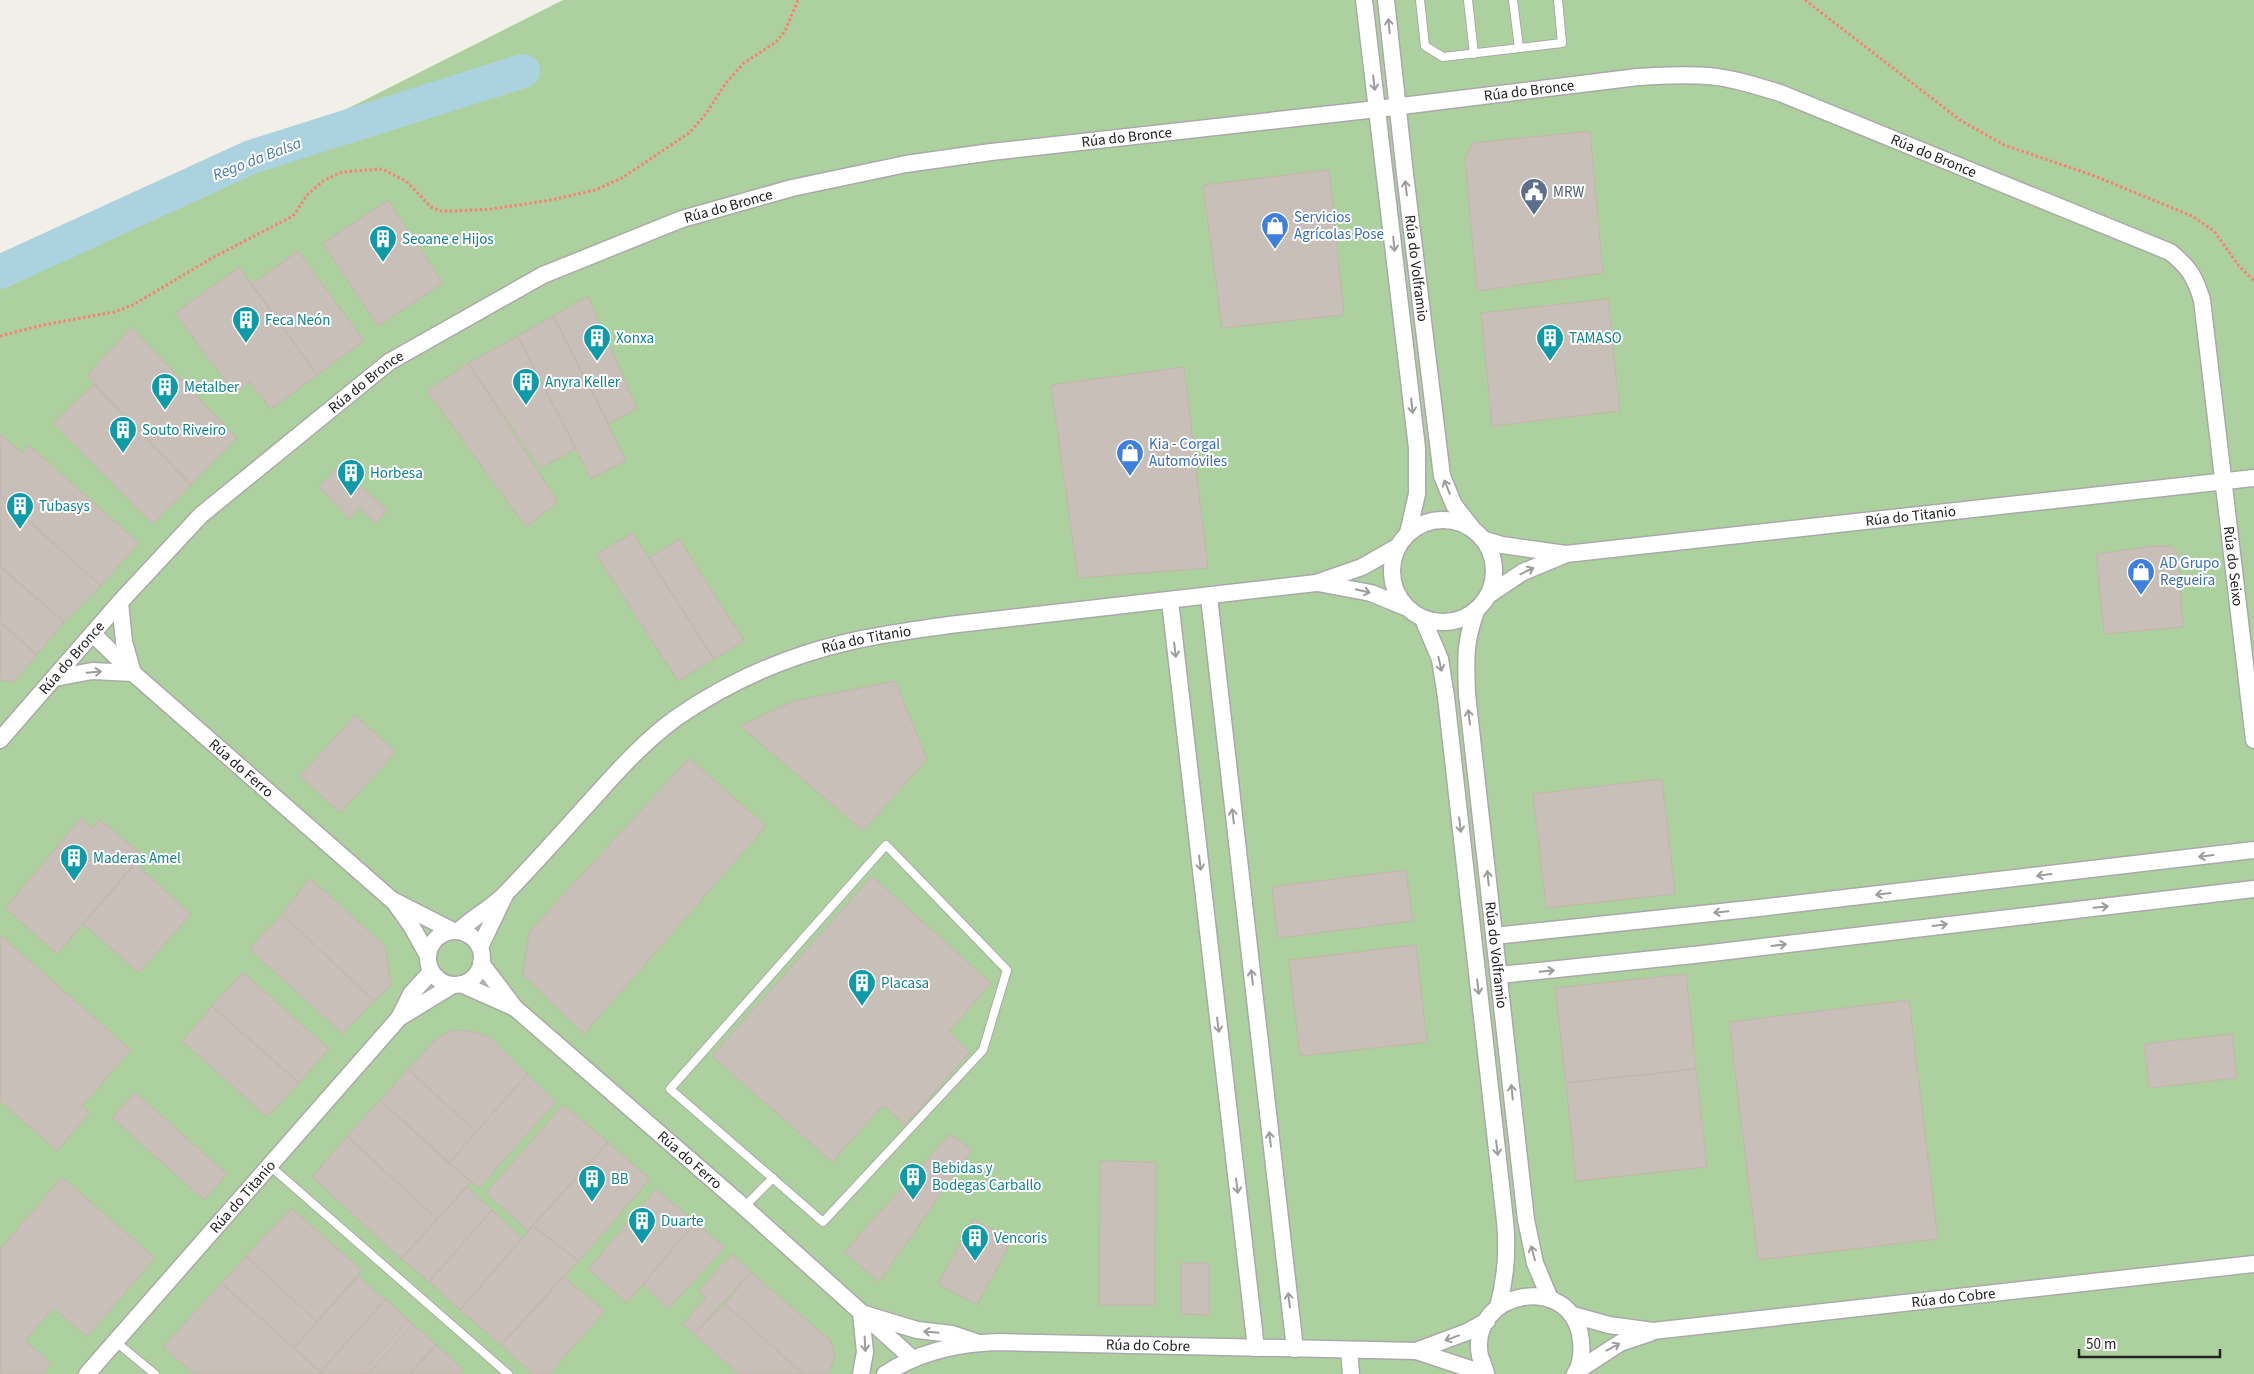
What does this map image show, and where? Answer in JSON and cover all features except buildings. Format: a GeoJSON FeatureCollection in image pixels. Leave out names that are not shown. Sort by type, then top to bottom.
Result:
{"type":"FeatureCollection","features":[{"type":"Feature","properties":{"kind":"street","name":"Rúa do Volframio"},"geometry":{"type":"LineString","coordinates":[[1364,0],[1417,456],[1417,494],[1408,533]]}},
{"type":"Feature","properties":{"kind":"street","name":"Rúa do Volframio"},"geometry":{"type":"LineString","coordinates":[[1386,0],[1442,476],[1454,505],[1472,528]]}},
{"type":"Feature","properties":{"kind":"street","name":"Rúa do Bronce"},"geometry":{"type":"LineString","coordinates":[[2,732],[55,678],[120,602],[201,515],[389,362],[543,275],[682,219],[792,188],[906,164],[991,152],[1377,109],[1638,77],[1709,76],[1744,82],[1780,93],[2170,252],[2184,263],[2196,280],[2202,300],[2224,482]]}},
{"type":"Feature","properties":{"kind":"street","name":"Rúa do Titanio"},"geometry":{"type":"LineString","coordinates":[[1566,554],[2254,478]]}},
{"type":"Feature","properties":{"kind":"street","name":"Rúa do Seixo"},"geometry":{"type":"LineString","coordinates":[[2224,482],[2254,740]]}},
{"type":"Feature","properties":{"kind":"street"},"geometry":{"type":"LineString","coordinates":[[1407,608],[1396,593],[1392,578],[1393,560],[1397,547],[1408,533],[1422,524],[1439,519],[1456,521],[1472,528],[1484,540],[1493,557],[1494,574],[1490,594]]}},
{"type":"Feature","properties":{"kind":"street"},"geometry":{"type":"LineString","coordinates":[[1484,540],[1502,545],[1566,554]]}},
{"type":"Feature","properties":{"kind":"street"},"geometry":{"type":"LineString","coordinates":[[1316,583],[1362,567],[1397,547]]}},
{"type":"Feature","properties":{"kind":"street"},"geometry":{"type":"LineString","coordinates":[[1316,583],[1371,593],[1407,608],[1423,619],[1440,622],[1459,618],[1477,609],[1490,594],[1523,572],[1566,554]]}},
{"type":"Feature","properties":{"kind":"street","name":"Rúa do Titanio"},"geometry":{"type":"LineString","coordinates":[[455,930],[505,894],[622,766],[649,741],[702,701],[759,672],[810,652],[850,641],[885,635],[949,625],[1209,597],[1316,583]]}},
{"type":"Feature","properties":{"kind":"street"},"geometry":{"type":"LineString","coordinates":[[1209,597],[1295,1349]]}},
{"type":"Feature","properties":{"kind":"street"},"geometry":{"type":"LineString","coordinates":[[1170,601],[1256,1348]]}},
{"type":"Feature","properties":{"kind":"street"},"geometry":{"type":"LineString","coordinates":[[55,678],[92,671],[133,673],[124,642],[120,602]]}},
{"type":"Feature","properties":{"kind":"street","name":"Rúa do Volframio"},"geometry":{"type":"LineString","coordinates":[[1477,609],[1468,631],[1466,648],[1467,694],[1526,1220],[1535,1263],[1550,1299]]}},
{"type":"Feature","properties":{"kind":"street","name":"Rúa do Volframio"},"geometry":{"type":"LineString","coordinates":[[1423,619],[1440,659],[1446,697],[1505,1221],[1507,1259],[1505,1281],[1498,1307]]}},
{"type":"Feature","properties":{"kind":"street","name":"Rúa do Ferro"},"geometry":{"type":"LineString","coordinates":[[93,634],[133,673],[392,900],[412,928],[427,954]]}},
{"type":"Feature","properties":{"kind":"street"},"geometry":{"type":"LineString","coordinates":[[1494,936],[1759,908],[2254,850]]}},
{"type":"Feature","properties":{"kind":"street"},"geometry":{"type":"LineString","coordinates":[[1499,976],[2254,889]]}},
{"type":"Feature","properties":{"kind":"street","name":"Rúa do Titanio"},"geometry":{"type":"LineString","coordinates":[[481,955],[505,894]]}},
{"type":"Feature","properties":{"kind":"street","name":"Rúa do Ferro"},"geometry":{"type":"LineString","coordinates":[[392,900],[455,930]]}},
{"type":"Feature","properties":{"kind":"street"},"geometry":{"type":"LineString","coordinates":[[455,930],[470,934],[481,955],[475,976],[470,981],[457,985],[445,984],[431,972],[427,954],[432,942],[440,934],[455,930]]}},
{"type":"Feature","properties":{"kind":"street","name":"Rúa do Ferro"},"geometry":{"type":"LineString","coordinates":[[481,955],[515,1008],[744,1207],[913,1359]]}},
{"type":"Feature","properties":{"kind":"street","name":"Rúa do Titanio"},"geometry":{"type":"LineString","coordinates":[[87,1374],[399,1018],[411,994],[431,972]]}},
{"type":"Feature","properties":{"kind":"street","name":"Rúa do Titanio"},"geometry":{"type":"LineString","coordinates":[[399,1018],[457,985]]}},
{"type":"Feature","properties":{"kind":"street","name":"Rúa do Ferro"},"geometry":{"type":"LineString","coordinates":[[457,985],[515,1008]]}},
{"type":"Feature","properties":{"kind":"street","name":"Rúa do Cobre"},"geometry":{"type":"LineString","coordinates":[[1653,1331],[2254,1264]]}},
{"type":"Feature","properties":{"kind":"street"},"geometry":{"type":"LineString","coordinates":[[1486,1374],[1480,1355],[1480,1338],[1487,1321],[1498,1307],[1514,1298],[1532,1295],[1550,1299],[1564,1306],[1573,1315],[1580,1334],[1582,1350],[1576,1372]]}},
{"type":"Feature","properties":{"kind":"street"},"geometry":{"type":"LineString","coordinates":[[861,1313],[865,1352],[861,1374]]}},
{"type":"Feature","properties":{"kind":"street","name":"Rúa do Ferro"},"geometry":{"type":"LineString","coordinates":[[861,1313],[917,1330],[952,1334],[978,1343]]}},
{"type":"Feature","properties":{"kind":"street"},"geometry":{"type":"LineString","coordinates":[[1573,1315],[1609,1325],[1653,1331]]}},
{"type":"Feature","properties":{"kind":"street"},"geometry":{"type":"LineString","coordinates":[[1416,1351],[1467,1332],[1487,1321]]}},
{"type":"Feature","properties":{"kind":"street"},"geometry":{"type":"LineString","coordinates":[[1576,1372],[1620,1343],[1653,1331]]}},
{"type":"Feature","properties":{"kind":"street","name":"Rúa do Cobre"},"geometry":{"type":"LineString","coordinates":[[890,1373],[913,1359],[952,1347],[978,1343],[1416,1351]]}},
{"type":"Feature","properties":{"kind":"street"},"geometry":{"type":"LineString","coordinates":[[1349,1350],[1351,1374]]}},
{"type":"Feature","properties":{"kind":"street"},"geometry":{"type":"LineString","coordinates":[[1416,1351],[1486,1374]]}},
{"type":"Feature","properties":{"kind":"lane"},"geometry":{"type":"LineString","coordinates":[[1420,0],[1425,46],[1443,58],[1562,43],[1558,0]]}},
{"type":"Feature","properties":{"kind":"lane"},"geometry":{"type":"LineString","coordinates":[[1468,0],[1474,54]]}},
{"type":"Feature","properties":{"kind":"lane"},"geometry":{"type":"LineString","coordinates":[[1514,0],[1519,48]]}},
{"type":"Feature","properties":{"kind":"lane"},"geometry":{"type":"LineString","coordinates":[[886,845],[1007,970],[983,1050],[823,1222],[773,1178],[670,1089],[886,845]]}},
{"type":"Feature","properties":{"kind":"lane"},"geometry":{"type":"LineString","coordinates":[[270,1166],[508,1374]]}},
{"type":"Feature","properties":{"kind":"lane"},"geometry":{"type":"LineString","coordinates":[[744,1207],[773,1178]]}},
{"type":"Feature","properties":{"kind":"lane"},"geometry":{"type":"LineString","coordinates":[[116,1342],[155,1374]]}},
{"type":"Feature","properties":{"kind":"path"},"geometry":{"type":"LineString","coordinates":[[0,336],[44,325],[114,312],[133,305],[212,258],[293,216],[308,194],[323,181],[342,172],[382,170],[406,181],[431,207],[442,211],[455,212],[492,209],[551,200],[595,190],[622,178],[688,133],[705,115],[726,83],[744,63],[776,42],[784,31],[798,0]]}},
{"type":"Feature","properties":{"kind":"path"},"geometry":{"type":"LineString","coordinates":[[1805,0],[1960,120],[2004,145],[2092,175],[2192,216],[2214,232],[2239,266],[2254,281]]}},
{"type":"Feature","properties":{"kind":"green space"},"geometry":{"type":"Polygon","coordinates":[[[563,0],[2254,0],[2254,1374],[0,1374],[0,281],[47,260],[563,0]]]}},
{"type":"Feature","properties":{"kind":"waterway","name":"Rego da Balsa"},"geometry":{"type":"LineString","coordinates":[[0,272],[251,157],[523,71]]}},
{"type":"Feature","properties":{"kind":"place","name":"MRW"},"geometry":{"type":"Point","coordinates":[1534,216]}},
{"type":"Feature","properties":{"kind":"place","name":"Servicios Agrícolas Pose"},"geometry":{"type":"Point","coordinates":[1275,250]}},
{"type":"Feature","properties":{"kind":"place","name":"Seoane e Hijos"},"geometry":{"type":"Point","coordinates":[383,263]}},
{"type":"Feature","properties":{"kind":"place","name":"Feca Neón"},"geometry":{"type":"Point","coordinates":[246,344]}},
{"type":"Feature","properties":{"kind":"place","name":"Xonxa"},"geometry":{"type":"Point","coordinates":[597,362]}},
{"type":"Feature","properties":{"kind":"place","name":"TAMASO"},"geometry":{"type":"Point","coordinates":[1550,362]}},
{"type":"Feature","properties":{"kind":"place","name":"Anyra Keller"},"geometry":{"type":"Point","coordinates":[526,406]}},
{"type":"Feature","properties":{"kind":"place","name":"Metalber"},"geometry":{"type":"Point","coordinates":[165,411]}},
{"type":"Feature","properties":{"kind":"place","name":"Souto Riveiro"},"geometry":{"type":"Point","coordinates":[123,454]}},
{"type":"Feature","properties":{"kind":"place","name":"Kia - Corgal Automóviles"},"geometry":{"type":"Point","coordinates":[1130,477]}},
{"type":"Feature","properties":{"kind":"place","name":"Horbesa"},"geometry":{"type":"Point","coordinates":[351,497]}},
{"type":"Feature","properties":{"kind":"place","name":"Tubasys"},"geometry":{"type":"Point","coordinates":[20,530]}},
{"type":"Feature","properties":{"kind":"place","name":"AD Grupo Regueira"},"geometry":{"type":"Point","coordinates":[2141,596]}},
{"type":"Feature","properties":{"kind":"place","name":"Maderas Amel"},"geometry":{"type":"Point","coordinates":[74,882]}},
{"type":"Feature","properties":{"kind":"place","name":"Placasa"},"geometry":{"type":"Point","coordinates":[862,1007]}},
{"type":"Feature","properties":{"kind":"place","name":"Bebidas y Bodegas Carballo"},"geometry":{"type":"Point","coordinates":[913,1201]}},
{"type":"Feature","properties":{"kind":"place","name":"BB"},"geometry":{"type":"Point","coordinates":[592,1203]}},
{"type":"Feature","properties":{"kind":"place","name":"Duarte"},"geometry":{"type":"Point","coordinates":[642,1245]}},
{"type":"Feature","properties":{"kind":"place","name":"Vencoris"},"geometry":{"type":"Point","coordinates":[975,1262]}}]}
